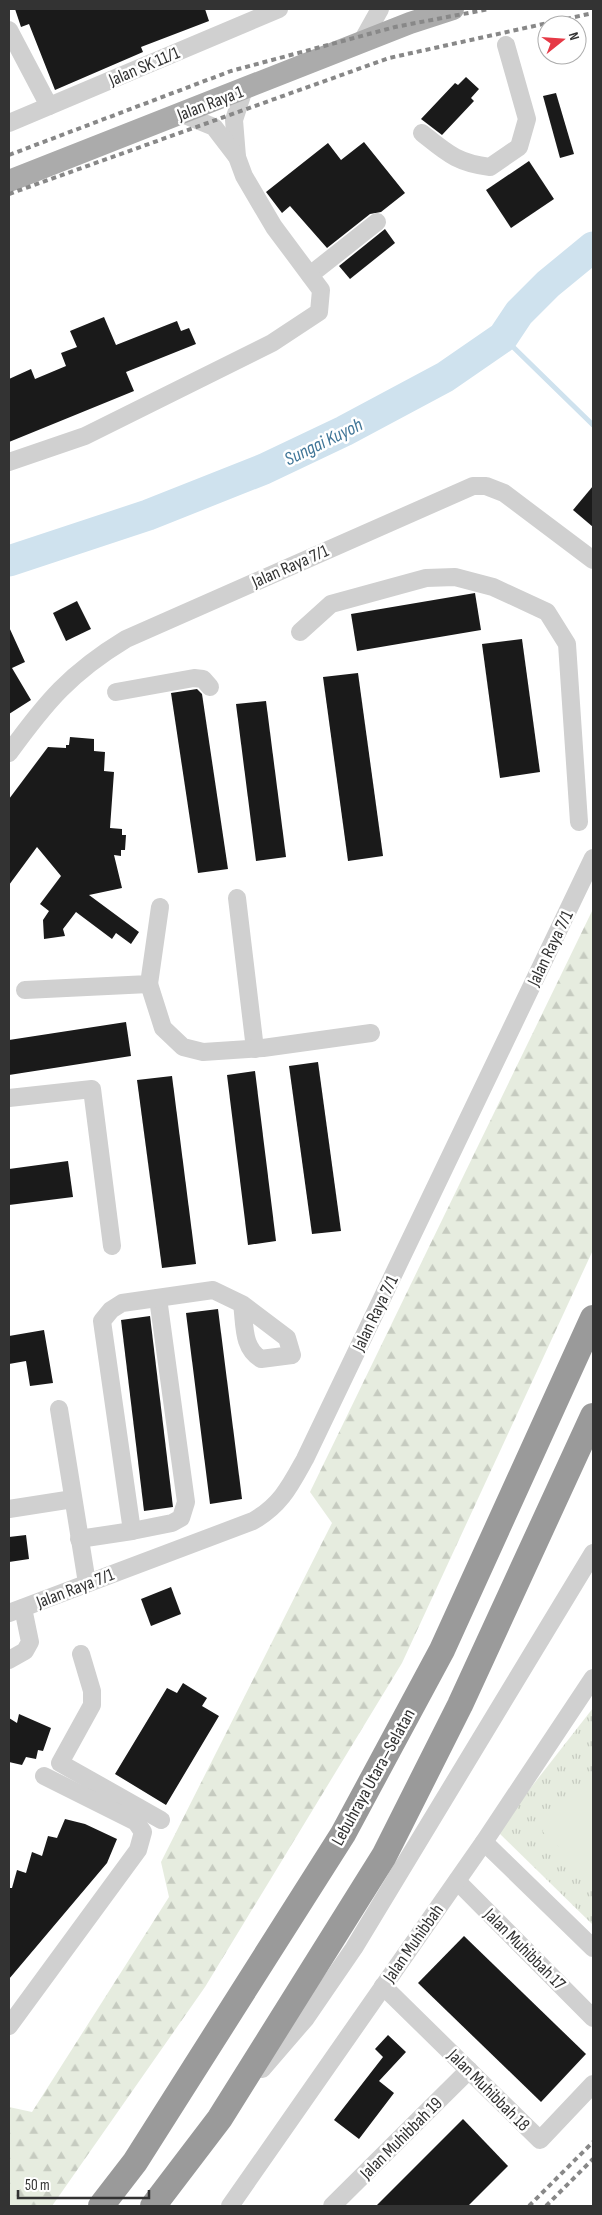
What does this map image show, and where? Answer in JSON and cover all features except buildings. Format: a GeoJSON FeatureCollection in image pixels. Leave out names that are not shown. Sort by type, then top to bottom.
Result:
{"type":"FeatureCollection","features":[{"type":"Feature","properties":{"kind":"highway","name":"Lebuhraya Utara–Selatan"},"geometry":{"type":"LineString","coordinates":[[101,2206],[135,2162],[343,1834],[442,1650],[593,1318]]}},
{"type":"Feature","properties":{"kind":"highway"},"geometry":{"type":"LineString","coordinates":[[153,2206],[220,2118],[384,1856],[460,1705],[593,1416]]}},
{"type":"Feature","properties":{"kind":"main road","name":"Jalan Raya 1"},"geometry":{"type":"LineString","coordinates":[[410,23],[428,9]]}},
{"type":"Feature","properties":{"kind":"main road","name":"Jalan Raya 1"},"geometry":{"type":"LineString","coordinates":[[9,181],[410,23],[453,9]]}},
{"type":"Feature","properties":{"kind":"street","name":"Jalan SK 11/1"},"geometry":{"type":"LineString","coordinates":[[9,123],[279,9]]}},
{"type":"Feature","properties":{"kind":"street"},"geometry":{"type":"LineString","coordinates":[[361,42],[380,9]]}},
{"type":"Feature","properties":{"kind":"street"},"geometry":{"type":"LineString","coordinates":[[9,30],[49,106]]}},
{"type":"Feature","properties":{"kind":"street"},"geometry":{"type":"LineString","coordinates":[[422,133],[456,159],[473,165],[490,167],[519,147],[527,120],[506,46]]}},
{"type":"Feature","properties":{"kind":"street"},"geometry":{"type":"LineString","coordinates":[[9,462],[85,436],[272,343],[319,312],[321,290],[274,227],[244,176],[237,157],[234,120],[244,89]]}},
{"type":"Feature","properties":{"kind":"street"},"geometry":{"type":"LineString","coordinates":[[182,114],[214,127],[237,157]]}},
{"type":"Feature","properties":{"kind":"street"},"geometry":{"type":"LineString","coordinates":[[310,275],[377,222]]}},
{"type":"Feature","properties":{"kind":"street","name":"Jalan Raya 7/1"},"geometry":{"type":"LineString","coordinates":[[9,753],[41,709],[73,675],[126,639],[473,486],[486,486],[504,493],[593,560]]}},
{"type":"Feature","properties":{"kind":"street"},"geometry":{"type":"LineString","coordinates":[[300,632],[331,604],[426,578],[454,577],[493,587],[547,612],[567,644],[579,822]]}},
{"type":"Feature","properties":{"kind":"street"},"geometry":{"type":"LineString","coordinates":[[116,692],[194,678],[203,679],[210,687]]}},
{"type":"Feature","properties":{"kind":"street","name":"Jalan Raya 7/1"},"geometry":{"type":"LineString","coordinates":[[16,1611],[253,1521],[270,1511],[286,1493],[305,1459],[593,858]]}},
{"type":"Feature","properties":{"kind":"street"},"geometry":{"type":"LineString","coordinates":[[237,898],[255,1049]]}},
{"type":"Feature","properties":{"kind":"street"},"geometry":{"type":"LineString","coordinates":[[160,907],[149,984],[163,1028],[183,1047],[203,1052],[255,1049],[370,1033]]}},
{"type":"Feature","properties":{"kind":"street"},"geometry":{"type":"LineString","coordinates":[[25,990],[149,984]]}},
{"type":"Feature","properties":{"kind":"street"},"geometry":{"type":"LineString","coordinates":[[9,1098],[92,1089],[112,1246]]}},
{"type":"Feature","properties":{"kind":"street"},"geometry":{"type":"LineString","coordinates":[[132,1531],[102,1321],[111,1310],[122,1303],[213,1290],[242,1304]]}},
{"type":"Feature","properties":{"kind":"street"},"geometry":{"type":"LineString","coordinates":[[79,1539],[172,1523],[181,1518],[186,1502],[158,1298]]}},
{"type":"Feature","properties":{"kind":"street"},"geometry":{"type":"LineString","coordinates":[[59,1408],[87,1584]]}},
{"type":"Feature","properties":{"kind":"street"},"geometry":{"type":"LineString","coordinates":[[9,1509],[73,1499]]}},
{"type":"Feature","properties":{"kind":"street"},"geometry":{"type":"LineString","coordinates":[[220,2118],[306,2018],[354,1948],[593,1552]]}},
{"type":"Feature","properties":{"kind":"street"},"geometry":{"type":"LineString","coordinates":[[9,1660],[25,1651],[30,1642],[16,1611]]}},
{"type":"Feature","properties":{"kind":"street"},"geometry":{"type":"LineString","coordinates":[[81,1654],[92,1691],[92,1705],[60,1763],[161,1820]]}},
{"type":"Feature","properties":{"kind":"street","name":"Jalan Muhibbah"},"geometry":{"type":"LineString","coordinates":[[230,2206],[484,1842],[593,1678]]}},
{"type":"Feature","properties":{"kind":"street"},"geometry":{"type":"LineString","coordinates":[[9,2026],[138,1850],[143,1832],[136,1822],[44,1776]]}},
{"type":"Feature","properties":{"kind":"street"},"geometry":{"type":"LineString","coordinates":[[484,1842],[593,1948]]}},
{"type":"Feature","properties":{"kind":"street","name":"Jalan Muhibbah 17"},"geometry":{"type":"LineString","coordinates":[[456,1881],[593,2018]]}},
{"type":"Feature","properties":{"kind":"street","name":"Jalan Muhibbah 18"},"geometry":{"type":"LineString","coordinates":[[383,1986],[540,2140],[593,2084]]}},
{"type":"Feature","properties":{"kind":"street","name":"Jalan Muhibbah 19"},"geometry":{"type":"LineString","coordinates":[[332,2206],[469,2070]]}},
{"type":"Feature","properties":{"kind":"green space"},"geometry":{"type":"Polygon","coordinates":[[[593,909],[593,1250],[402,1663],[205,1987],[52,2206],[9,2206],[9,2107],[32,2112],[169,1897],[161,1862],[332,1523],[310,1492],[593,909]]]}},
{"type":"Feature","properties":{"kind":"green space"},"geometry":{"type":"Polygon","coordinates":[[[593,1708],[593,1925],[497,1831],[593,1708]]]}},
{"type":"Feature","properties":{"kind":"green space"},"geometry":{"type":"Polygon","coordinates":[[[593,1777],[593,1880],[542,1831],[593,1777]]]}},
{"type":"Feature","properties":{"kind":"waterway","name":"Sungai Kuyoh"},"geometry":{"type":"LineString","coordinates":[[9,561],[148,515],[264,469],[344,431],[445,377],[503,337],[519,313],[548,284],[593,247]]}},
{"type":"Feature","properties":{"kind":"waterway"},"geometry":{"type":"LineString","coordinates":[[503,337],[593,425]]}},
{"type":"Feature","properties":{"kind":"railway"},"geometry":{"type":"LineString","coordinates":[[9,155],[231,71],[395,27],[489,9]]}},
{"type":"Feature","properties":{"kind":"railway"},"geometry":{"type":"LineString","coordinates":[[9,194],[389,58],[593,13]]}},
{"type":"Feature","properties":{"kind":"railway"},"geometry":{"type":"LineString","coordinates":[[529,2206],[593,2142]]}},
{"type":"Feature","properties":{"kind":"railway"},"geometry":{"type":"LineString","coordinates":[[546,2206],[593,2159]]}}]}
